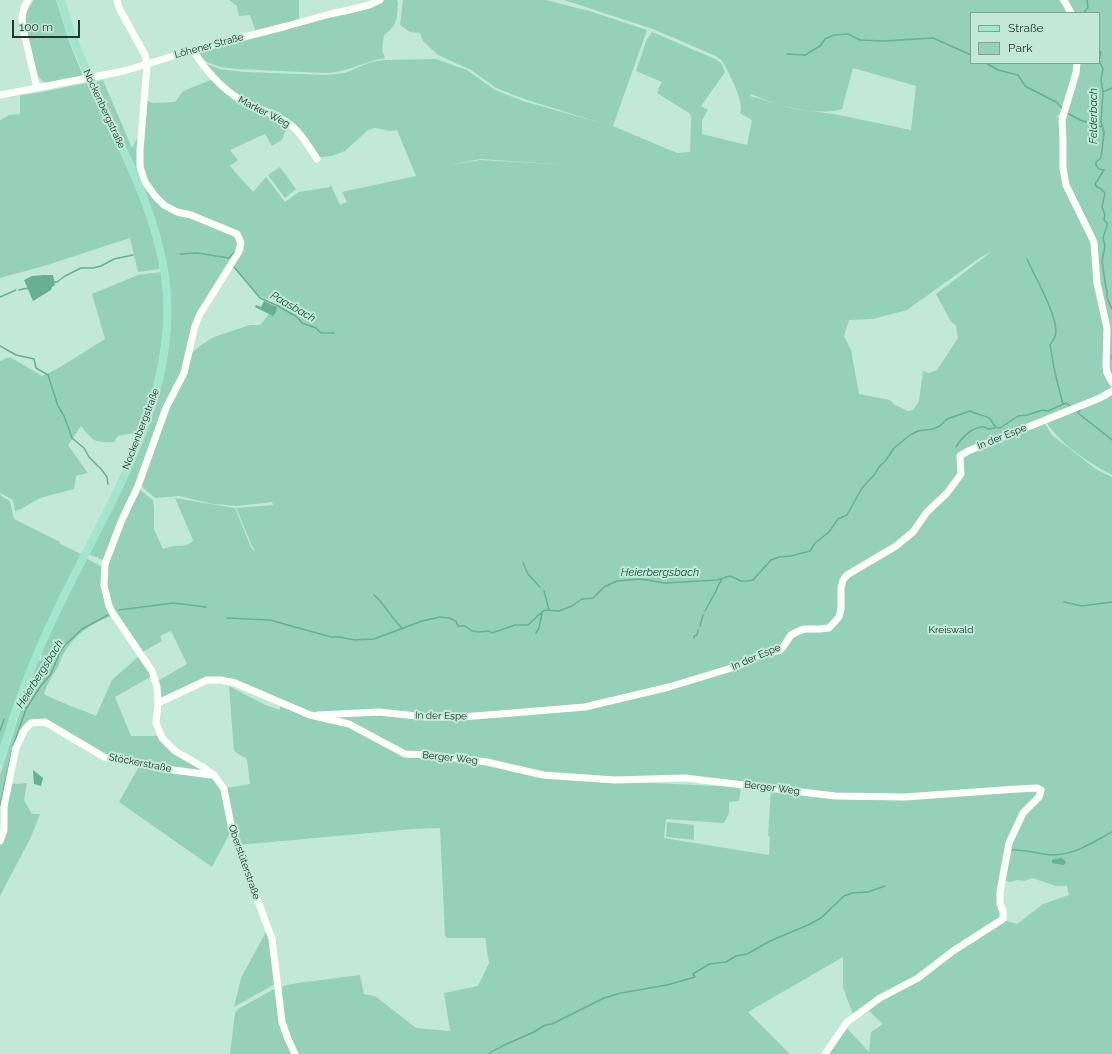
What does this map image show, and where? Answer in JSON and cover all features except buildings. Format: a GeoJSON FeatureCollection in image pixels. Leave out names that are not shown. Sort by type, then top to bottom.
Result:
{"type":"FeatureCollection","features":[{"type":"Feature","properties":{"kind":"main road","name":"Nockenbergstraße"},"geometry":{"type":"LineString","coordinates":[[0,761],[16,712],[46,634],[122,479],[144,426],[157,388],[164,352],[168,312],[164,274],[158,242],[142,193],[74,42],[61,0]]}},
{"type":"Feature","properties":{"kind":"street"},"geometry":{"type":"LineString","coordinates":[[28,0],[24,8],[22,18],[23,29],[37,88]]}},
{"type":"Feature","properties":{"kind":"street","name":"Nockenbergstraße"},"geometry":{"type":"LineString","coordinates":[[112,612],[105,590],[105,564],[121,522],[138,486],[166,408],[184,373],[195,326],[200,314],[238,253],[241,243],[237,234],[191,215],[177,212],[164,205],[155,196],[145,182],[140,167],[140,150],[147,64],[145,55],[119,8],[117,0]]}},
{"type":"Feature","properties":{"kind":"street","name":"Löhener Straße"},"geometry":{"type":"LineString","coordinates":[[0,95],[100,76],[193,50],[369,5],[380,0]]}},
{"type":"Feature","properties":{"kind":"street"},"geometry":{"type":"LineString","coordinates":[[1064,0],[1071,12]]}},
{"type":"Feature","properties":{"kind":"street","name":"Marker Weg"},"geometry":{"type":"LineString","coordinates":[[193,50],[205,69],[229,92],[244,102],[280,118],[295,128],[317,159]]}},
{"type":"Feature","properties":{"kind":"street"},"geometry":{"type":"LineString","coordinates":[[1077,64],[1076,74],[1062,120],[1063,168],[1066,185],[1094,243],[1097,282],[1107,328],[1106,366],[1107,373],[1112,382]]}},
{"type":"Feature","properties":{"kind":"street","name":"In der Espe"},"geometry":{"type":"LineString","coordinates":[[310,715],[379,712],[426,717],[461,718],[585,707],[669,687],[721,672],[738,666],[757,656],[780,650],[791,635],[801,630],[829,628],[839,617],[843,580],[847,575],[896,546],[913,532],[927,512],[947,493],[961,474],[960,456],[968,451],[1100,398],[1112,391]]}},
{"type":"Feature","properties":{"kind":"street","name":"Oberstüterstraße"},"geometry":{"type":"LineString","coordinates":[[112,612],[152,671],[157,687],[158,703],[156,723],[162,738],[175,751],[214,776],[224,789],[232,830],[272,939],[282,1022],[288,1040],[295,1054]]}},
{"type":"Feature","properties":{"kind":"street","name":"Berger Weg"},"geometry":{"type":"LineString","coordinates":[[158,703],[206,680],[221,680],[235,683],[310,715],[349,724],[405,754],[430,755],[486,762],[543,774],[615,780],[685,778],[835,796],[905,797],[1017,789],[1037,788],[1041,790],[1039,797],[1023,813],[1009,843],[1000,892],[1000,904],[1003,911],[1003,919],[953,951],[918,978],[880,998],[847,1022],[825,1054]]}},
{"type":"Feature","properties":{"kind":"street","name":"Stöckerstraße"},"geometry":{"type":"LineString","coordinates":[[0,841],[4,830],[4,806],[14,754],[22,733],[31,723],[45,722],[104,757],[166,769],[214,776]]}},
{"type":"Feature","properties":{"kind":"green space"},"geometry":{"type":"Polygon","coordinates":[[[34,0],[56,0],[70,44],[83,76],[47,83],[37,76],[25,22],[26,12],[34,0]]]}},
{"type":"Feature","properties":{"kind":"green space"},"geometry":{"type":"Polygon","coordinates":[[[229,0],[299,0],[299,19],[256,32],[250,15],[239,16],[237,6],[229,0]]]}},
{"type":"Feature","properties":{"kind":"green space"},"geometry":{"type":"Polygon","coordinates":[[[385,0],[397,0],[398,2],[396,21],[389,32],[384,35],[382,50],[385,58],[332,73],[237,69],[220,67],[200,59],[199,50],[370,7],[385,0]]]}},
{"type":"Feature","properties":{"kind":"green space","name":"Kreiswald"},"geometry":{"type":"Polygon","coordinates":[[[403,0],[546,0],[589,11],[647,30],[613,126],[677,153],[690,152],[691,116],[689,113],[657,93],[662,82],[636,71],[647,39],[652,32],[721,63],[725,72],[701,106],[708,110],[702,120],[702,134],[747,145],[752,120],[740,113],[741,109],[738,96],[722,61],[716,56],[653,29],[564,0],[1059,0],[1067,12],[970,12],[970,64],[1100,64],[1100,12],[1072,12],[1065,0],[1112,0],[1112,378],[1108,368],[1108,321],[1098,283],[1095,239],[1070,189],[1064,173],[1061,178],[1093,242],[1096,278],[1106,321],[1106,371],[1111,387],[1108,391],[1101,395],[1048,417],[1045,424],[1052,435],[1097,470],[1112,477],[1112,1054],[826,1054],[845,1026],[869,1052],[871,1032],[883,1024],[867,1009],[882,998],[904,988],[954,951],[1003,920],[1017,924],[1043,904],[1069,895],[1067,886],[1056,886],[1032,878],[1024,881],[1017,880],[1010,882],[1004,880],[1008,850],[1012,837],[1024,814],[1039,799],[1042,789],[1027,787],[905,795],[816,793],[742,785],[586,777],[585,780],[741,787],[739,801],[729,802],[729,813],[724,823],[666,819],[664,838],[769,855],[770,837],[768,836],[771,790],[848,798],[905,798],[1028,790],[1039,792],[1038,797],[1023,811],[1005,850],[999,892],[999,903],[1002,916],[1000,919],[954,948],[918,976],[887,992],[853,1015],[843,987],[843,957],[748,1012],[790,1054],[297,1054],[285,1023],[281,989],[283,986],[360,975],[364,994],[375,996],[416,1028],[450,1031],[444,993],[478,986],[489,963],[485,938],[447,938],[445,936],[440,828],[413,829],[239,845],[225,788],[250,784],[247,759],[234,751],[229,686],[265,705],[280,710],[280,703],[235,682],[206,678],[159,701],[158,681],[187,664],[171,631],[160,636],[162,641],[141,653],[112,609],[107,594],[106,578],[108,563],[118,532],[139,489],[153,500],[154,529],[163,549],[172,546],[187,545],[193,540],[175,498],[235,508],[254,551],[255,550],[236,508],[273,505],[272,502],[237,506],[213,504],[179,496],[155,498],[141,486],[143,475],[165,416],[186,374],[191,354],[201,345],[214,337],[250,325],[260,325],[280,300],[265,299],[258,295],[233,266],[239,255],[242,254],[244,250],[241,239],[237,233],[202,217],[172,208],[159,198],[151,187],[145,176],[141,151],[145,99],[152,103],[175,102],[183,91],[213,79],[239,101],[288,124],[282,140],[272,146],[265,134],[230,150],[238,160],[230,166],[253,192],[266,177],[285,202],[299,192],[330,187],[331,185],[340,205],[347,202],[342,192],[416,176],[397,130],[390,131],[375,128],[368,130],[345,151],[331,156],[320,157],[312,151],[295,126],[279,117],[281,113],[273,110],[271,113],[251,104],[233,93],[216,79],[202,62],[220,69],[244,72],[326,75],[345,73],[371,62],[384,60],[436,59],[467,70],[495,90],[523,101],[601,123],[524,99],[496,88],[471,70],[438,55],[423,41],[420,33],[410,32],[400,25],[403,0]],[[853,68],[842,109],[814,112],[834,114],[911,130],[916,86],[853,68]],[[1066,93],[1060,113],[1056,117],[1060,118],[1063,135],[1063,120],[1070,95],[1066,93]],[[751,94],[750,96],[776,104],[751,94]],[[480,159],[449,165],[481,160],[570,165],[480,159]],[[991,252],[981,257],[907,310],[873,319],[849,320],[844,336],[851,350],[859,394],[890,400],[895,405],[908,411],[913,410],[919,401],[923,371],[929,373],[937,370],[958,338],[956,326],[950,320],[936,294],[991,252]]]}},
{"type":"Feature","properties":{"kind":"green space"},"geometry":{"type":"Polygon","coordinates":[[[103,80],[132,148],[138,136],[137,152],[152,196],[190,216],[236,237],[238,248],[200,310],[185,363],[136,486],[103,560],[88,554],[153,412],[163,379],[167,359],[171,326],[171,304],[168,274],[138,175],[96,82],[103,80]]]}},
{"type":"Feature","properties":{"kind":"green space"},"geometry":{"type":"Polygon","coordinates":[[[87,83],[140,198],[155,245],[160,269],[138,272],[130,238],[44,266],[0,278],[0,120],[9,115],[20,114],[20,95],[87,83]]]}},
{"type":"Feature","properties":{"kind":"green space"},"geometry":{"type":"Polygon","coordinates":[[[280,167],[296,189],[285,198],[268,175],[280,167]]]}},
{"type":"Feature","properties":{"kind":"green space"},"geometry":{"type":"Polygon","coordinates":[[[161,272],[164,312],[162,343],[153,388],[139,432],[118,436],[114,442],[102,442],[94,440],[81,426],[68,445],[88,473],[76,476],[74,489],[40,498],[15,511],[13,500],[0,493],[0,361],[10,357],[42,376],[57,369],[105,339],[92,294],[138,275],[161,272]]]}},
{"type":"Feature","properties":{"kind":"green space"},"geometry":{"type":"Polygon","coordinates":[[[1112,392],[1112,475],[1076,453],[1060,439],[1047,423],[1112,392]]]}},
{"type":"Feature","properties":{"kind":"green space"},"geometry":{"type":"Polygon","coordinates":[[[0,493],[1,496],[10,501],[14,519],[81,554],[0,751],[0,493]]]}},
{"type":"Feature","properties":{"kind":"green space"},"geometry":{"type":"Polygon","coordinates":[[[86,558],[102,567],[112,616],[91,626],[73,640],[62,656],[44,694],[96,716],[112,680],[139,656],[152,676],[115,697],[131,736],[159,736],[209,774],[104,756],[45,721],[30,723],[19,730],[1,800],[0,834],[0,775],[38,661],[41,660],[42,651],[86,558]]]}},
{"type":"Feature","properties":{"kind":"green space"},"geometry":{"type":"Polygon","coordinates":[[[140,765],[212,777],[221,789],[230,833],[212,867],[119,802],[140,765]]]}},
{"type":"Feature","properties":{"kind":"green space"},"geometry":{"type":"Polygon","coordinates":[[[27,783],[24,800],[32,814],[40,814],[31,837],[0,896],[0,845],[4,838],[10,784],[27,783]]]}},
{"type":"Feature","properties":{"kind":"green space"},"geometry":{"type":"Polygon","coordinates":[[[667,822],[694,825],[694,840],[666,837],[667,822]]]}},
{"type":"Feature","properties":{"kind":"green space"},"geometry":{"type":"Polygon","coordinates":[[[267,930],[270,940],[275,984],[234,1007],[241,978],[267,930]]]}},
{"type":"Feature","properties":{"kind":"green space"},"geometry":{"type":"Polygon","coordinates":[[[276,988],[294,1054],[230,1054],[235,1013],[238,1009],[276,988]]]}},
{"type":"Feature","properties":{"kind":"shaded area"},"geometry":{"type":"Polygon","coordinates":[[[53,275],[55,285],[51,290],[33,301],[24,280],[32,276],[53,275]]]}},
{"type":"Feature","properties":{"kind":"shaded area"},"geometry":{"type":"Polygon","coordinates":[[[264,301],[277,307],[273,316],[255,307],[256,305],[261,307],[264,301]]]}},
{"type":"Feature","properties":{"kind":"shaded area"},"geometry":{"type":"Polygon","coordinates":[[[33,770],[43,778],[41,786],[34,784],[33,770]]]}},
{"type":"Feature","properties":{"kind":"shaded area"},"geometry":{"type":"Polygon","coordinates":[[[1062,858],[1066,862],[1064,865],[1052,863],[1052,860],[1062,858]]]}},
{"type":"Feature","properties":{"kind":"waterway","name":"Felderbach"},"geometry":{"type":"LineString","coordinates":[[1085,12],[1088,8],[1087,0]]}},
{"type":"Feature","properties":{"kind":"waterway"},"geometry":{"type":"LineString","coordinates":[[787,54],[805,55],[820,46],[825,39],[834,35],[848,34],[860,40],[883,41],[933,38],[970,55]]}},
{"type":"Feature","properties":{"kind":"waterway","name":"Felderbach"},"geometry":{"type":"LineString","coordinates":[[1100,52],[1100,56]]}},
{"type":"Feature","properties":{"kind":"waterway","name":"Felderbach"},"geometry":{"type":"LineString","coordinates":[[1100,62],[1103,69],[1101,80],[1103,92],[1101,121],[1104,133],[1101,158],[1096,162],[1096,165],[1099,169],[1104,170],[1095,184],[1105,193],[1102,207],[1105,215],[1104,220],[1107,223],[1107,226],[1103,238],[1105,246],[1102,261],[1107,298],[1112,309]]}},
{"type":"Feature","properties":{"kind":"waterway"},"geometry":{"type":"LineString","coordinates":[[988,64],[998,70],[1018,75],[1025,86],[1056,102],[1063,109]]}},
{"type":"Feature","properties":{"kind":"waterway"},"geometry":{"type":"LineString","coordinates":[[1103,92],[1112,88]]}},
{"type":"Feature","properties":{"kind":"waterway"},"geometry":{"type":"LineString","coordinates":[[1067,113],[1080,120],[1102,127]]}},
{"type":"Feature","properties":{"kind":"waterway","name":"Paasbach"},"geometry":{"type":"LineString","coordinates":[[180,254],[197,253],[229,258],[236,250]]}},
{"type":"Feature","properties":{"kind":"waterway","name":"Paasbach"},"geometry":{"type":"LineString","coordinates":[[53,282],[57,282],[81,268],[93,268],[101,266],[114,259],[133,255]]}},
{"type":"Feature","properties":{"kind":"waterway"},"geometry":{"type":"LineString","coordinates":[[1027,259],[1051,309],[1054,320],[1056,329],[1055,337],[1050,345],[1063,404]]}},
{"type":"Feature","properties":{"kind":"waterway","name":"Paasbach"},"geometry":{"type":"LineString","coordinates":[[234,267],[260,298],[278,306],[297,317],[302,323],[316,328],[321,333],[334,333]]}},
{"type":"Feature","properties":{"kind":"waterway","name":"Paasbach"},"geometry":{"type":"LineString","coordinates":[[19,290],[28,288]]}},
{"type":"Feature","properties":{"kind":"waterway","name":"Paasbach"},"geometry":{"type":"LineString","coordinates":[[0,297],[16,290]]}},
{"type":"Feature","properties":{"kind":"waterway"},"geometry":{"type":"LineString","coordinates":[[0,346],[16,355],[34,359],[36,368],[48,375],[58,406],[64,416],[72,438],[84,448],[89,457],[101,469],[107,477],[108,484]]}},
{"type":"Feature","properties":{"kind":"waterway","name":"Heierbergsbach"},"geometry":{"type":"LineString","coordinates":[[227,618],[270,620],[331,637],[355,640],[374,639],[422,621],[440,617],[449,618],[456,621],[458,626],[465,626],[472,631],[489,631],[492,633],[515,625],[528,625],[543,611],[559,611],[572,606],[582,599],[593,598],[604,587],[617,581],[641,579],[665,583],[717,580],[730,576],[741,581],[753,580],[771,560],[810,551],[815,543],[829,532],[838,519],[847,515],[862,488],[875,474],[894,448],[910,435],[918,431],[933,429],[940,426],[947,419],[970,411],[989,418],[995,426],[1000,428],[1018,416],[1043,410],[1048,411],[1066,403],[1072,407]]}},
{"type":"Feature","properties":{"kind":"waterway","name":"Felderbach"},"geometry":{"type":"LineString","coordinates":[[1080,410],[1078,413],[1112,440]]}},
{"type":"Feature","properties":{"kind":"waterway"},"geometry":{"type":"LineString","coordinates":[[956,447],[964,437],[979,427],[989,429],[995,428]]}},
{"type":"Feature","properties":{"kind":"waterway"},"geometry":{"type":"LineString","coordinates":[[523,563],[528,574],[540,587]]}},
{"type":"Feature","properties":{"kind":"waterway"},"geometry":{"type":"LineString","coordinates":[[705,611],[721,581],[721,578]]}},
{"type":"Feature","properties":{"kind":"waterway"},"geometry":{"type":"LineString","coordinates":[[544,591],[549,610]]}},
{"type":"Feature","properties":{"kind":"waterway","name":"Heierbergsbach"},"geometry":{"type":"LineString","coordinates":[[374,595],[402,628]]}},
{"type":"Feature","properties":{"kind":"waterway"},"geometry":{"type":"LineString","coordinates":[[1064,602],[1082,606],[1112,602]]}},
{"type":"Feature","properties":{"kind":"waterway","name":"Heierbergsbach"},"geometry":{"type":"LineString","coordinates":[[119,610],[173,603],[206,607]]}},
{"type":"Feature","properties":{"kind":"waterway"},"geometry":{"type":"LineString","coordinates":[[536,633],[539,628],[542,613]]}},
{"type":"Feature","properties":{"kind":"waterway","name":"Heierbergsbach"},"geometry":{"type":"LineString","coordinates":[[13,746],[26,709],[40,687],[51,674],[64,646],[82,629],[108,615]]}},
{"type":"Feature","properties":{"kind":"waterway"},"geometry":{"type":"LineString","coordinates":[[700,626],[703,615]]}},
{"type":"Feature","properties":{"kind":"waterway"},"geometry":{"type":"LineString","coordinates":[[694,638],[694,636],[697,635],[698,630]]}},
{"type":"Feature","properties":{"kind":"waterway"},"geometry":{"type":"LineString","coordinates":[[0,731],[4,719]]}},
{"type":"Feature","properties":{"kind":"waterway","name":"Heierbergsbach"},"geometry":{"type":"LineString","coordinates":[[0,806],[12,751]]}},
{"type":"Feature","properties":{"kind":"waterway"},"geometry":{"type":"LineString","coordinates":[[1012,850],[1022,850],[1052,855],[1068,853],[1084,847],[1112,832]]}},
{"type":"Feature","properties":{"kind":"waterway"},"geometry":{"type":"LineString","coordinates":[[489,1054],[492,1051],[534,1032],[545,1025],[552,1024],[604,998],[621,993],[667,985],[695,977],[693,974],[709,964],[726,962],[736,956],[747,954],[770,941],[821,918],[844,896],[852,893],[868,892],[885,886]]}}]}
